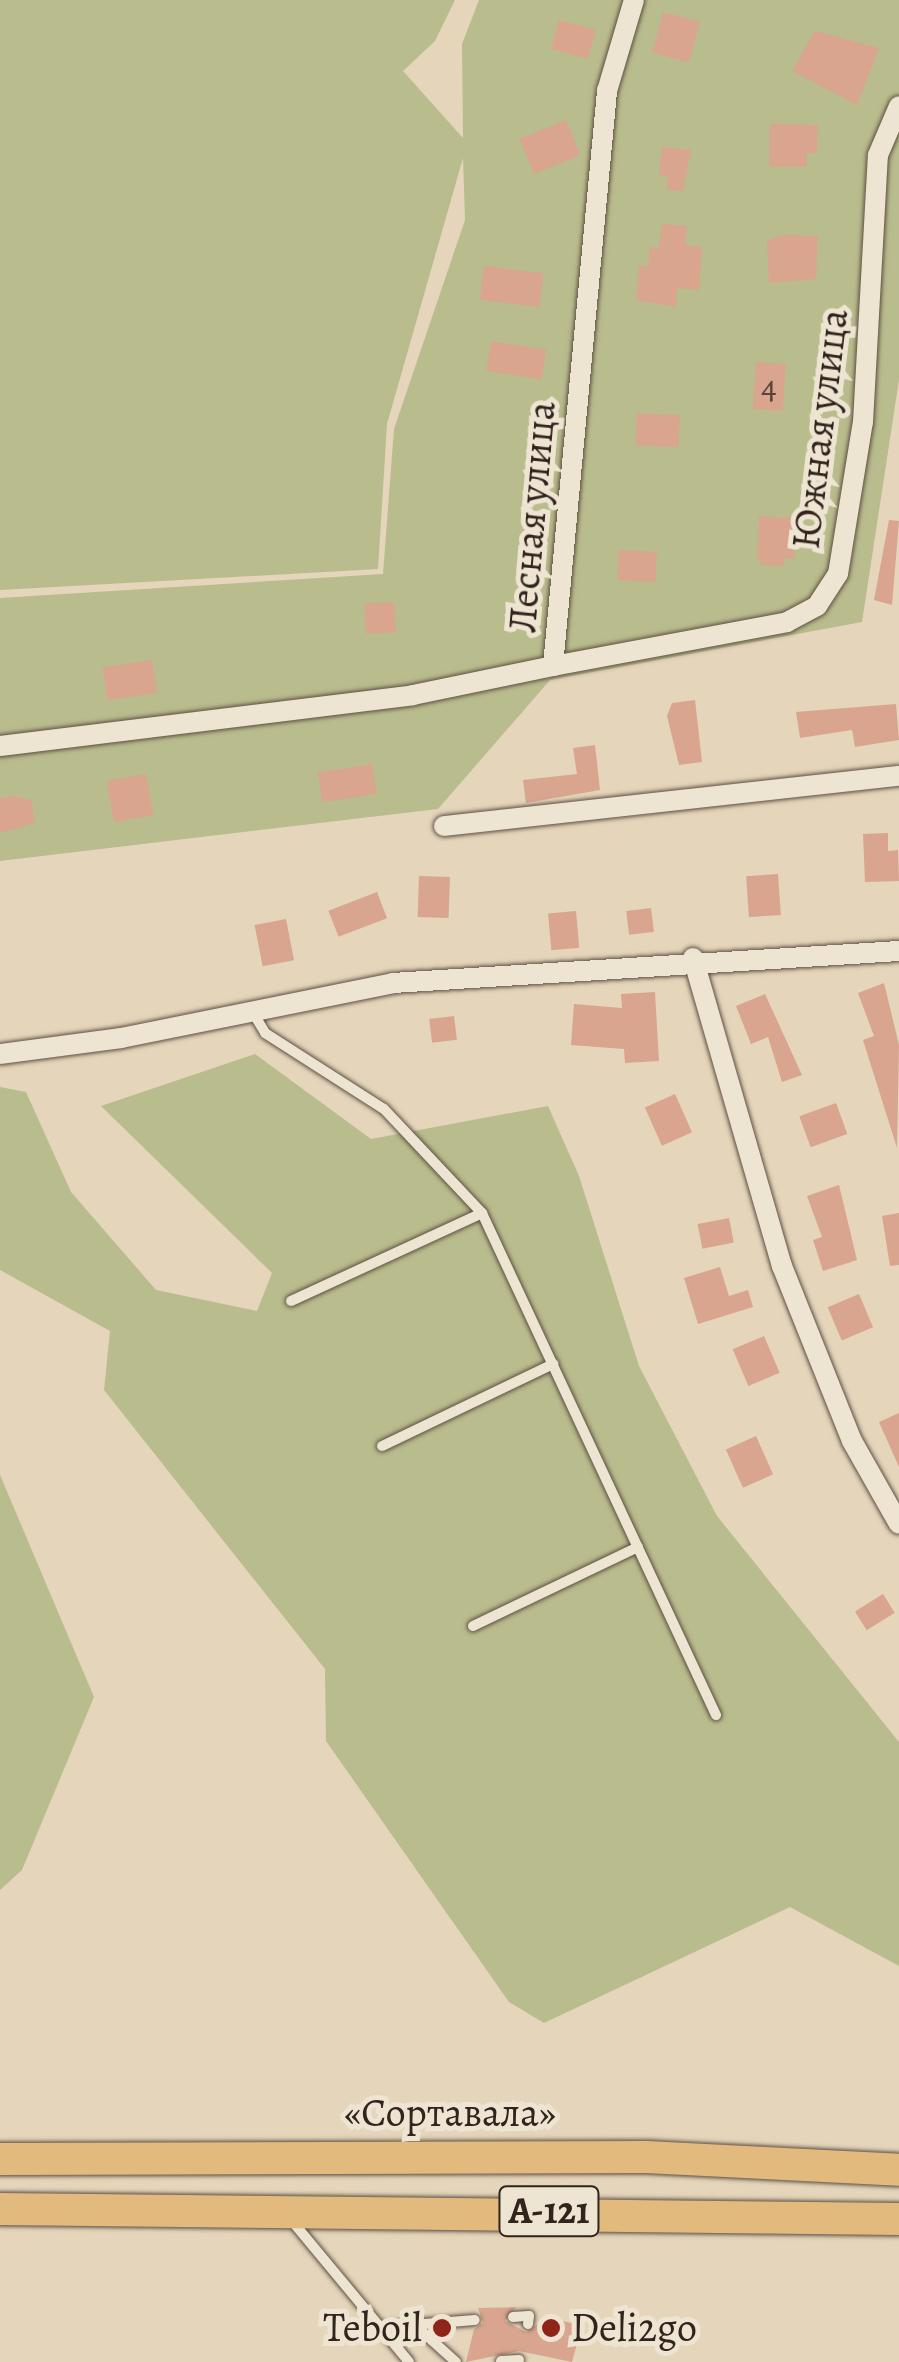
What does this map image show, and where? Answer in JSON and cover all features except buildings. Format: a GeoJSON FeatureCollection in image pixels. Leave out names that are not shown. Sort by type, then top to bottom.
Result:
{"type":"FeatureCollection","features":[{"type":"Feature","properties":{"kind":"highway","name":"«Сортавала»"},"geometry":{"type":"LineString","coordinates":[[0,2160],[646,2157],[899,2170]]}},
{"type":"Feature","properties":{"kind":"highway","name":"А-121"},"geometry":{"type":"LineString","coordinates":[[0,2209],[282,2208],[899,2219]]}},
{"type":"Feature","properties":{"kind":"street","name":"Лесная улица"},"geometry":{"type":"LineString","coordinates":[[0,746],[357,703],[553,666],[607,92],[634,0]]}},
{"type":"Feature","properties":{"kind":"street","name":"Южная улица"},"geometry":{"type":"LineString","coordinates":[[553,666],[788,622],[817,606],[838,574],[864,422],[878,154],[899,106]]}},
{"type":"Feature","properties":{"kind":"street"},"geometry":{"type":"LineString","coordinates":[[444,826],[899,776]]}},
{"type":"Feature","properties":{"kind":"street"},"geometry":{"type":"LineString","coordinates":[[0,1054],[252,1012],[392,983],[693,958],[899,951]]}},
{"type":"Feature","properties":{"kind":"street"},"geometry":{"type":"LineString","coordinates":[[693,958],[782,1266],[852,1441],[899,1524]]}},
{"type":"Feature","properties":{"kind":"lane"},"geometry":{"type":"LineString","coordinates":[[252,1012],[265,1034],[384,1109],[482,1212],[716,1715]]}},
{"type":"Feature","properties":{"kind":"lane"},"geometry":{"type":"LineString","coordinates":[[290,1301],[482,1212]]}},
{"type":"Feature","properties":{"kind":"lane"},"geometry":{"type":"LineString","coordinates":[[382,1446],[553,1364]]}},
{"type":"Feature","properties":{"kind":"lane"},"geometry":{"type":"LineString","coordinates":[[473,1626],[638,1547]]}},
{"type":"Feature","properties":{"kind":"lane"},"geometry":{"type":"LineString","coordinates":[[282,2208],[375,2328],[410,2362]]}},
{"type":"Feature","properties":{"kind":"lane"},"geometry":{"type":"LineString","coordinates":[[513,2317],[530,2316],[528,2324]]}},
{"type":"Feature","properties":{"kind":"lane"},"geometry":{"type":"LineString","coordinates":[[375,2328],[476,2320]]}},
{"type":"Feature","properties":{"kind":"lane"},"geometry":{"type":"LineString","coordinates":[[415,2325],[456,2362]]}},
{"type":"Feature","properties":{"kind":"lane"},"geometry":{"type":"LineString","coordinates":[[501,2361],[519,2358]]}},
{"type":"Feature","properties":{"kind":"green space"},"geometry":{"type":"Polygon","coordinates":[[[0,0],[455,0],[435,41],[403,71],[463,138],[462,44],[479,0],[899,0],[899,380],[862,622],[550,680],[438,809],[0,861],[0,598],[383,574],[394,429],[465,220],[463,158],[387,424],[378,569],[0,590],[0,0]]]}},
{"type":"Feature","properties":{"kind":"green space"},"geometry":{"type":"Polygon","coordinates":[[[255,1054],[371,1139],[548,1106],[579,1176],[639,1366],[717,1516],[899,1742],[899,1966],[790,1907],[544,2023],[509,2002],[326,1741],[325,1669],[104,1390],[110,1331],[0,1270],[0,1087],[26,1092],[71,1192],[156,1290],[257,1311],[272,1273],[101,1106],[255,1054]]]}},
{"type":"Feature","properties":{"kind":"green space"},"geometry":{"type":"Polygon","coordinates":[[[0,1475],[94,1697],[22,1870],[0,1890],[0,1475]]]}},
{"type":"Feature","properties":{"kind":"place","name":"Teboil"},"geometry":{"type":"Point","coordinates":[442,2328]}},
{"type":"Feature","properties":{"kind":"place","name":"Deli2go"},"geometry":{"type":"Point","coordinates":[551,2328]}}]}
